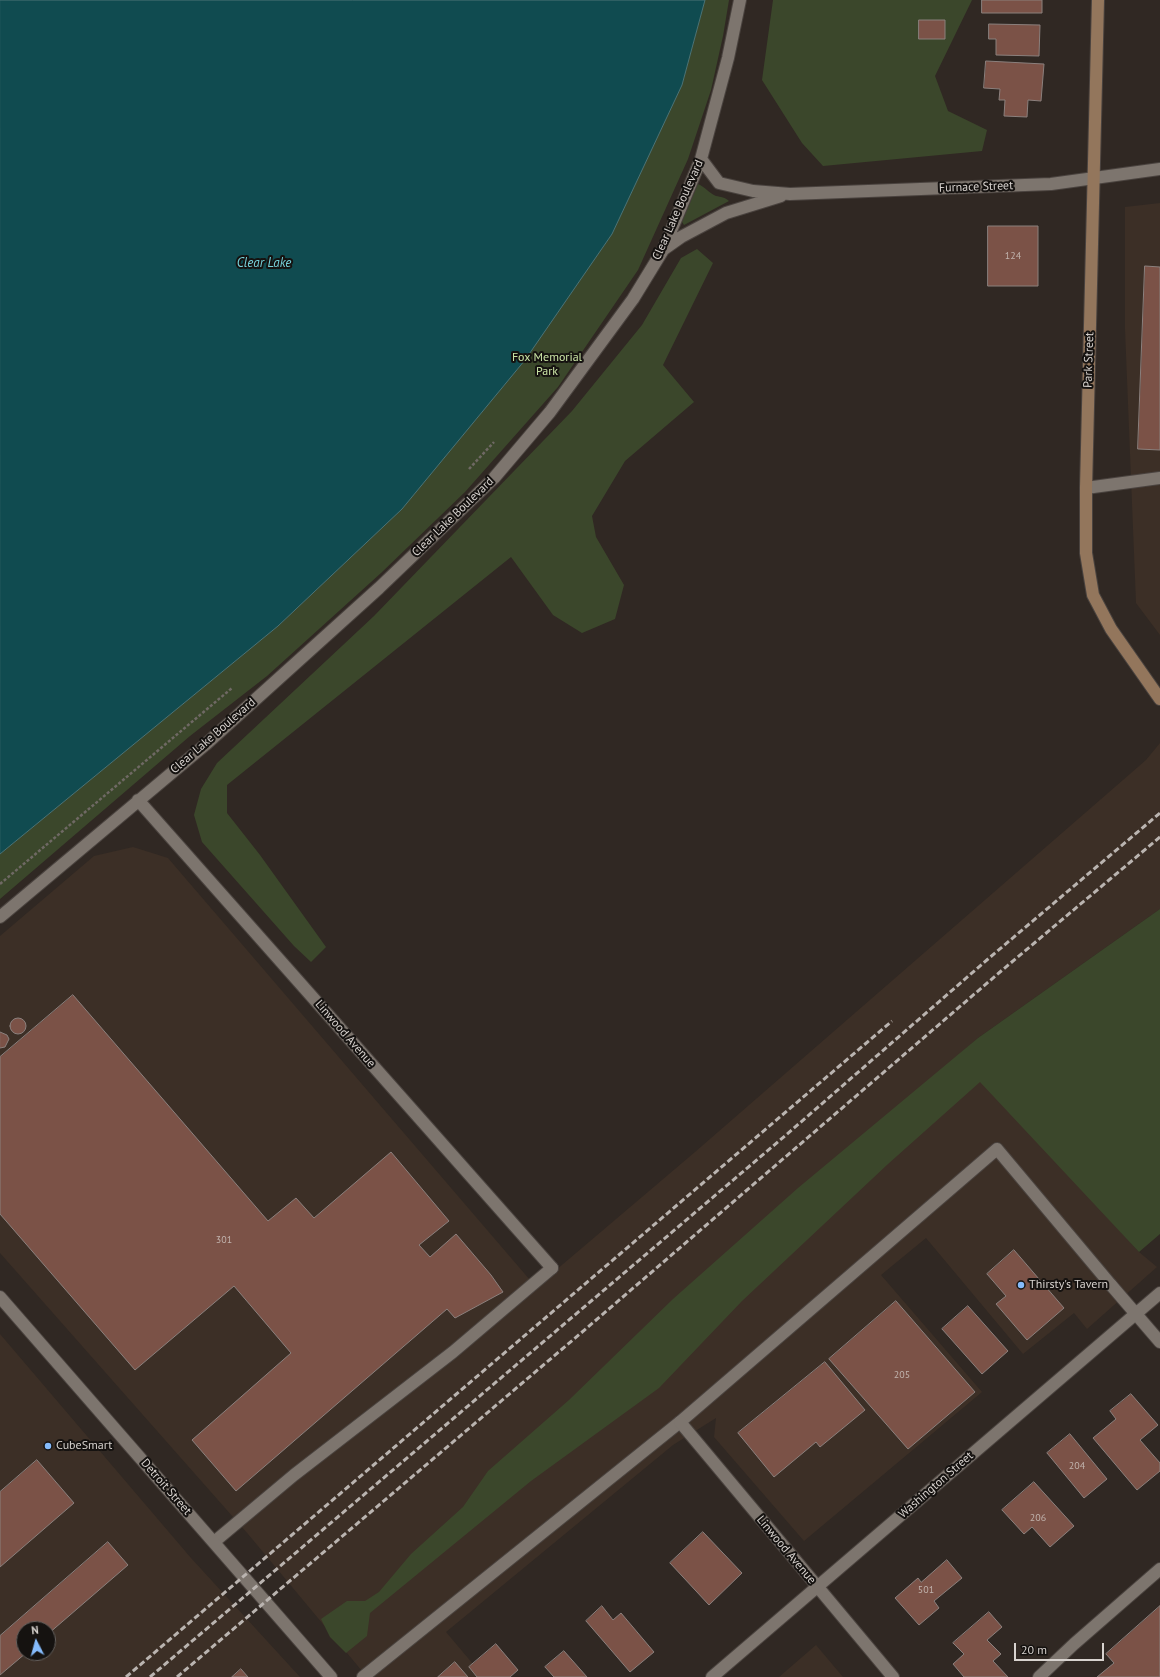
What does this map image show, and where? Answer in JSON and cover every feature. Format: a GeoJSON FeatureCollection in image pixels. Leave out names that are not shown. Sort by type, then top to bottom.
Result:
{"type":"FeatureCollection","features":[{"type":"Feature","properties":{"kind":"street","name":"Clear Lake Boulevard"},"geometry":{"type":"LineString","coordinates":[[0,917],[205,745],[374,593],[494,478],[550,412],[633,299],[663,250],[701,159],[728,58],[740,0]]}},
{"type":"Feature","properties":{"kind":"street","name":"Park Street"},"geometry":{"type":"LineString","coordinates":[[1098,0],[1095,178],[1086,488],[1086,553],[1093,595],[1111,629],[1160,699]]}},
{"type":"Feature","properties":{"kind":"street","name":"Furnace Street"},"geometry":{"type":"LineString","coordinates":[[701,159],[719,183],[753,191],[790,194],[1040,185],[1160,169]]}},
{"type":"Feature","properties":{"kind":"street","name":"Furnace Street"},"geometry":{"type":"LineString","coordinates":[[663,250],[681,237],[726,213],[790,194]]}},
{"type":"Feature","properties":{"kind":"street"},"geometry":{"type":"LineString","coordinates":[[1086,488],[1160,478]]}},
{"type":"Feature","properties":{"kind":"street","name":"Linwood Avenue"},"geometry":{"type":"LineString","coordinates":[[138,800],[552,1268],[453,1352],[294,1475],[214,1542]]}},
{"type":"Feature","properties":{"kind":"street"},"geometry":{"type":"LineString","coordinates":[[363,1677],[680,1422],[997,1149],[1160,1342]]}},
{"type":"Feature","properties":{"kind":"street","name":"Washington Street"},"geometry":{"type":"LineString","coordinates":[[712,1677],[1160,1293]]}},
{"type":"Feature","properties":{"kind":"street","name":"Detroit Street"},"geometry":{"type":"LineString","coordinates":[[0,1297],[331,1677]]}},
{"type":"Feature","properties":{"kind":"street","name":"Linwood Avenue"},"geometry":{"type":"LineString","coordinates":[[680,1422],[893,1677]]}},
{"type":"Feature","properties":{"kind":"street"},"geometry":{"type":"LineString","coordinates":[[1039,1677],[1074,1644],[1160,1569]]}},
{"type":"Feature","properties":{"kind":"path"},"geometry":{"type":"LineString","coordinates":[[464,474],[494,441]]}},
{"type":"Feature","properties":{"kind":"path"},"geometry":{"type":"LineString","coordinates":[[0,884],[233,688]]}},
{"type":"Feature","properties":{"kind":"shaded area"},"geometry":{"type":"Polygon","coordinates":[[[1160,203],[1160,635],[1136,603],[1125,329],[1125,207],[1160,203]]]}},
{"type":"Feature","properties":{"kind":"shaded area"},"geometry":{"type":"Polygon","coordinates":[[[1160,743],[1160,909],[978,1038],[960,1054],[1139,1252],[1157,1267],[1087,1329],[1074,1313],[1023,1354],[926,1238],[881,1275],[982,1392],[804,1541],[714,1437],[716,1418],[673,1445],[446,1632],[484,1677],[367,1677],[248,1534],[0,1253],[0,936],[94,856],[133,847],[168,858],[536,1287],[695,1152],[1146,760],[1160,743]]]}},
{"type":"Feature","properties":{"kind":"shaded area","name":"CubeSmart"},"geometry":{"type":"Polygon","coordinates":[[[0,1334],[191,1558],[300,1677],[0,1677],[0,1334]]]}},
{"type":"Feature","properties":{"kind":"shaded area"},"geometry":{"type":"Polygon","coordinates":[[[816,1645],[843,1677],[779,1677],[816,1645]]]}},
{"type":"Feature","properties":{"kind":"green space","name":"Fox Memorial Park"},"geometry":{"type":"Polygon","coordinates":[[[705,0],[729,0],[711,90],[688,159],[638,270],[558,387],[465,492],[381,573],[267,676],[190,736],[0,899],[0,854],[278,626],[402,509],[525,360],[612,234],[682,85],[705,0]]]}},
{"type":"Feature","properties":{"kind":"green space"},"geometry":{"type":"Polygon","coordinates":[[[773,0],[972,0],[935,76],[948,111],[987,130],[982,151],[823,166],[802,143],[762,80],[773,0]]]}},
{"type":"Feature","properties":{"kind":"green space"},"geometry":{"type":"Polygon","coordinates":[[[698,184],[714,195],[729,201],[684,225],[682,222],[698,184]]]}},
{"type":"Feature","properties":{"kind":"green space"},"geometry":{"type":"Polygon","coordinates":[[[697,249],[713,263],[663,365],[694,402],[625,461],[592,516],[596,537],[624,585],[615,619],[582,633],[553,615],[511,557],[227,785],[227,813],[260,855],[326,947],[311,962],[294,946],[202,842],[194,815],[201,789],[217,763],[374,616],[572,411],[642,325],[681,258],[697,249]]]}},
{"type":"Feature","properties":{"kind":"green space"},"geometry":{"type":"Polygon","coordinates":[[[1160,909],[1160,1234],[1139,1252],[980,1082],[888,1164],[742,1301],[659,1388],[531,1481],[370,1613],[367,1636],[346,1653],[330,1637],[321,1619],[347,1601],[365,1601],[379,1592],[411,1554],[463,1507],[488,1471],[569,1400],[673,1299],[798,1188],[978,1038],[1160,909]]]}},
{"type":"Feature","properties":{"kind":"water","name":"Clear Lake"},"geometry":{"type":"Polygon","coordinates":[[[0,0],[705,0],[682,85],[612,234],[525,360],[402,509],[278,626],[0,854],[0,0]]]}},
{"type":"Feature","properties":{"kind":"building"},"geometry":{"type":"Polygon","coordinates":[[[982,0],[1042,0],[1042,13],[982,13],[982,0]]]}},
{"type":"Feature","properties":{"kind":"building"},"geometry":{"type":"Polygon","coordinates":[[[919,20],[945,20],[945,39],[919,39],[919,20]]]}},
{"type":"Feature","properties":{"kind":"building"},"geometry":{"type":"Polygon","coordinates":[[[989,24],[1040,25],[1039,56],[996,55],[996,39],[989,39],[989,24]]]}},
{"type":"Feature","properties":{"kind":"building"},"geometry":{"type":"Polygon","coordinates":[[[986,61],[1044,64],[1041,101],[1028,100],[1027,117],[1004,116],[1005,100],[999,100],[1000,89],[984,88],[986,61]]]}},
{"type":"Feature","properties":{"kind":"building"},"geometry":{"type":"Polygon","coordinates":[[[988,226],[1038,226],[1038,286],[988,286],[988,226]]]}},
{"type":"Feature","properties":{"kind":"building"},"geometry":{"type":"Polygon","coordinates":[[[1145,266],[1160,267],[1160,450],[1138,449],[1145,266]]]}},
{"type":"Feature","properties":{"kind":"building"},"geometry":{"type":"Polygon","coordinates":[[[73,995],[268,1221],[296,1198],[314,1218],[391,1152],[449,1221],[419,1245],[430,1257],[456,1234],[491,1275],[503,1292],[455,1318],[447,1309],[236,1491],[192,1440],[291,1353],[234,1286],[135,1370],[0,1214],[0,1057],[73,995]]]}},
{"type":"Feature","properties":{"kind":"building"},"geometry":{"type":"Polygon","coordinates":[[[15,1018],[21,1018],[26,1023],[24,1032],[21,1034],[15,1034],[10,1029],[10,1023],[15,1018]]]}},
{"type":"Feature","properties":{"kind":"building"},"geometry":{"type":"Polygon","coordinates":[[[0,1032],[7,1035],[9,1039],[5,1047],[0,1048],[0,1032]]]}},
{"type":"Feature","properties":{"kind":"building","name":"Thirsty's Tavern"},"geometry":{"type":"Polygon","coordinates":[[[1014,1250],[1064,1308],[1027,1340],[996,1304],[1006,1296],[987,1274],[1014,1250]]]}},
{"type":"Feature","properties":{"kind":"building"},"geometry":{"type":"Polygon","coordinates":[[[896,1301],[975,1392],[908,1449],[829,1359],[896,1301]]]}},
{"type":"Feature","properties":{"kind":"building"},"geometry":{"type":"Polygon","coordinates":[[[968,1306],[1008,1351],[982,1374],[942,1329],[968,1306]]]}},
{"type":"Feature","properties":{"kind":"building"},"geometry":{"type":"Polygon","coordinates":[[[825,1362],[865,1410],[820,1447],[816,1442],[774,1477],[738,1433],[825,1362]]]}},
{"type":"Feature","properties":{"kind":"building"},"geometry":{"type":"Polygon","coordinates":[[[1131,1394],[1158,1425],[1140,1440],[1160,1463],[1160,1471],[1137,1490],[1093,1438],[1116,1419],[1110,1411],[1131,1394]]]}},
{"type":"Feature","properties":{"kind":"building"},"geometry":{"type":"Polygon","coordinates":[[[1070,1434],[1107,1479],[1084,1498],[1047,1453],[1070,1434]]]}},
{"type":"Feature","properties":{"kind":"building"},"geometry":{"type":"Polygon","coordinates":[[[37,1460],[74,1503],[0,1567],[0,1492],[37,1460]]]}},
{"type":"Feature","properties":{"kind":"building"},"geometry":{"type":"Polygon","coordinates":[[[1034,1482],[1074,1526],[1050,1547],[1032,1527],[1024,1534],[1002,1510],[1034,1482]]]}},
{"type":"Feature","properties":{"kind":"building"},"geometry":{"type":"Polygon","coordinates":[[[703,1532],[742,1573],[709,1605],[670,1563],[703,1532]]]}},
{"type":"Feature","properties":{"kind":"building"},"geometry":{"type":"Polygon","coordinates":[[[108,1542],[128,1565],[56,1627],[56,1621],[17,1621],[108,1542]]]}},
{"type":"Feature","properties":{"kind":"building"},"geometry":{"type":"Polygon","coordinates":[[[947,1560],[962,1578],[934,1601],[939,1608],[919,1625],[895,1598],[918,1578],[921,1582],[947,1560]]]}},
{"type":"Feature","properties":{"kind":"building"},"geometry":{"type":"Polygon","coordinates":[[[602,1606],[613,1620],[621,1613],[654,1652],[630,1672],[586,1621],[602,1606]]]}},
{"type":"Feature","properties":{"kind":"building"},"geometry":{"type":"Polygon","coordinates":[[[1160,1606],[1160,1677],[1097,1677],[1114,1663],[1106,1654],[1160,1606]]]}},
{"type":"Feature","properties":{"kind":"building"},"geometry":{"type":"Polygon","coordinates":[[[989,1612],[1002,1627],[987,1640],[1001,1654],[993,1661],[1008,1677],[964,1677],[953,1664],[964,1654],[953,1643],[989,1612]]]}},
{"type":"Feature","properties":{"kind":"building"},"geometry":{"type":"Polygon","coordinates":[[[16,1622],[17,1661],[0,1675],[0,1636],[16,1622]]]}},
{"type":"Feature","properties":{"kind":"building"},"geometry":{"type":"Polygon","coordinates":[[[496,1644],[518,1670],[510,1677],[477,1677],[469,1667],[496,1644]]]}},
{"type":"Feature","properties":{"kind":"building"},"geometry":{"type":"Polygon","coordinates":[[[564,1651],[587,1677],[554,1677],[545,1667],[564,1651]]]}},
{"type":"Feature","properties":{"kind":"building"},"geometry":{"type":"Polygon","coordinates":[[[455,1662],[468,1677],[438,1677],[455,1662]]]}},
{"type":"Feature","properties":{"kind":"building"},"geometry":{"type":"Polygon","coordinates":[[[241,1669],[248,1677],[232,1677],[241,1669]]]}},
{"type":"Feature","properties":{"kind":"railway"},"geometry":{"type":"LineString","coordinates":[[150,1677],[786,1135],[988,959],[1160,813]]}},
{"type":"Feature","properties":{"kind":"railway"},"geometry":{"type":"LineString","coordinates":[[177,1677],[581,1333],[1000,972],[1160,837]]}},
{"type":"Feature","properties":{"kind":"railway"},"geometry":{"type":"LineString","coordinates":[[126,1677],[892,1021]]}},
{"type":"Feature","properties":{"kind":"place","name":"Thirsty's Tavern"},"geometry":{"type":"Point","coordinates":[1021,1285]}},
{"type":"Feature","properties":{"kind":"place","name":"CubeSmart"},"geometry":{"type":"Point","coordinates":[48,1446]}}]}
